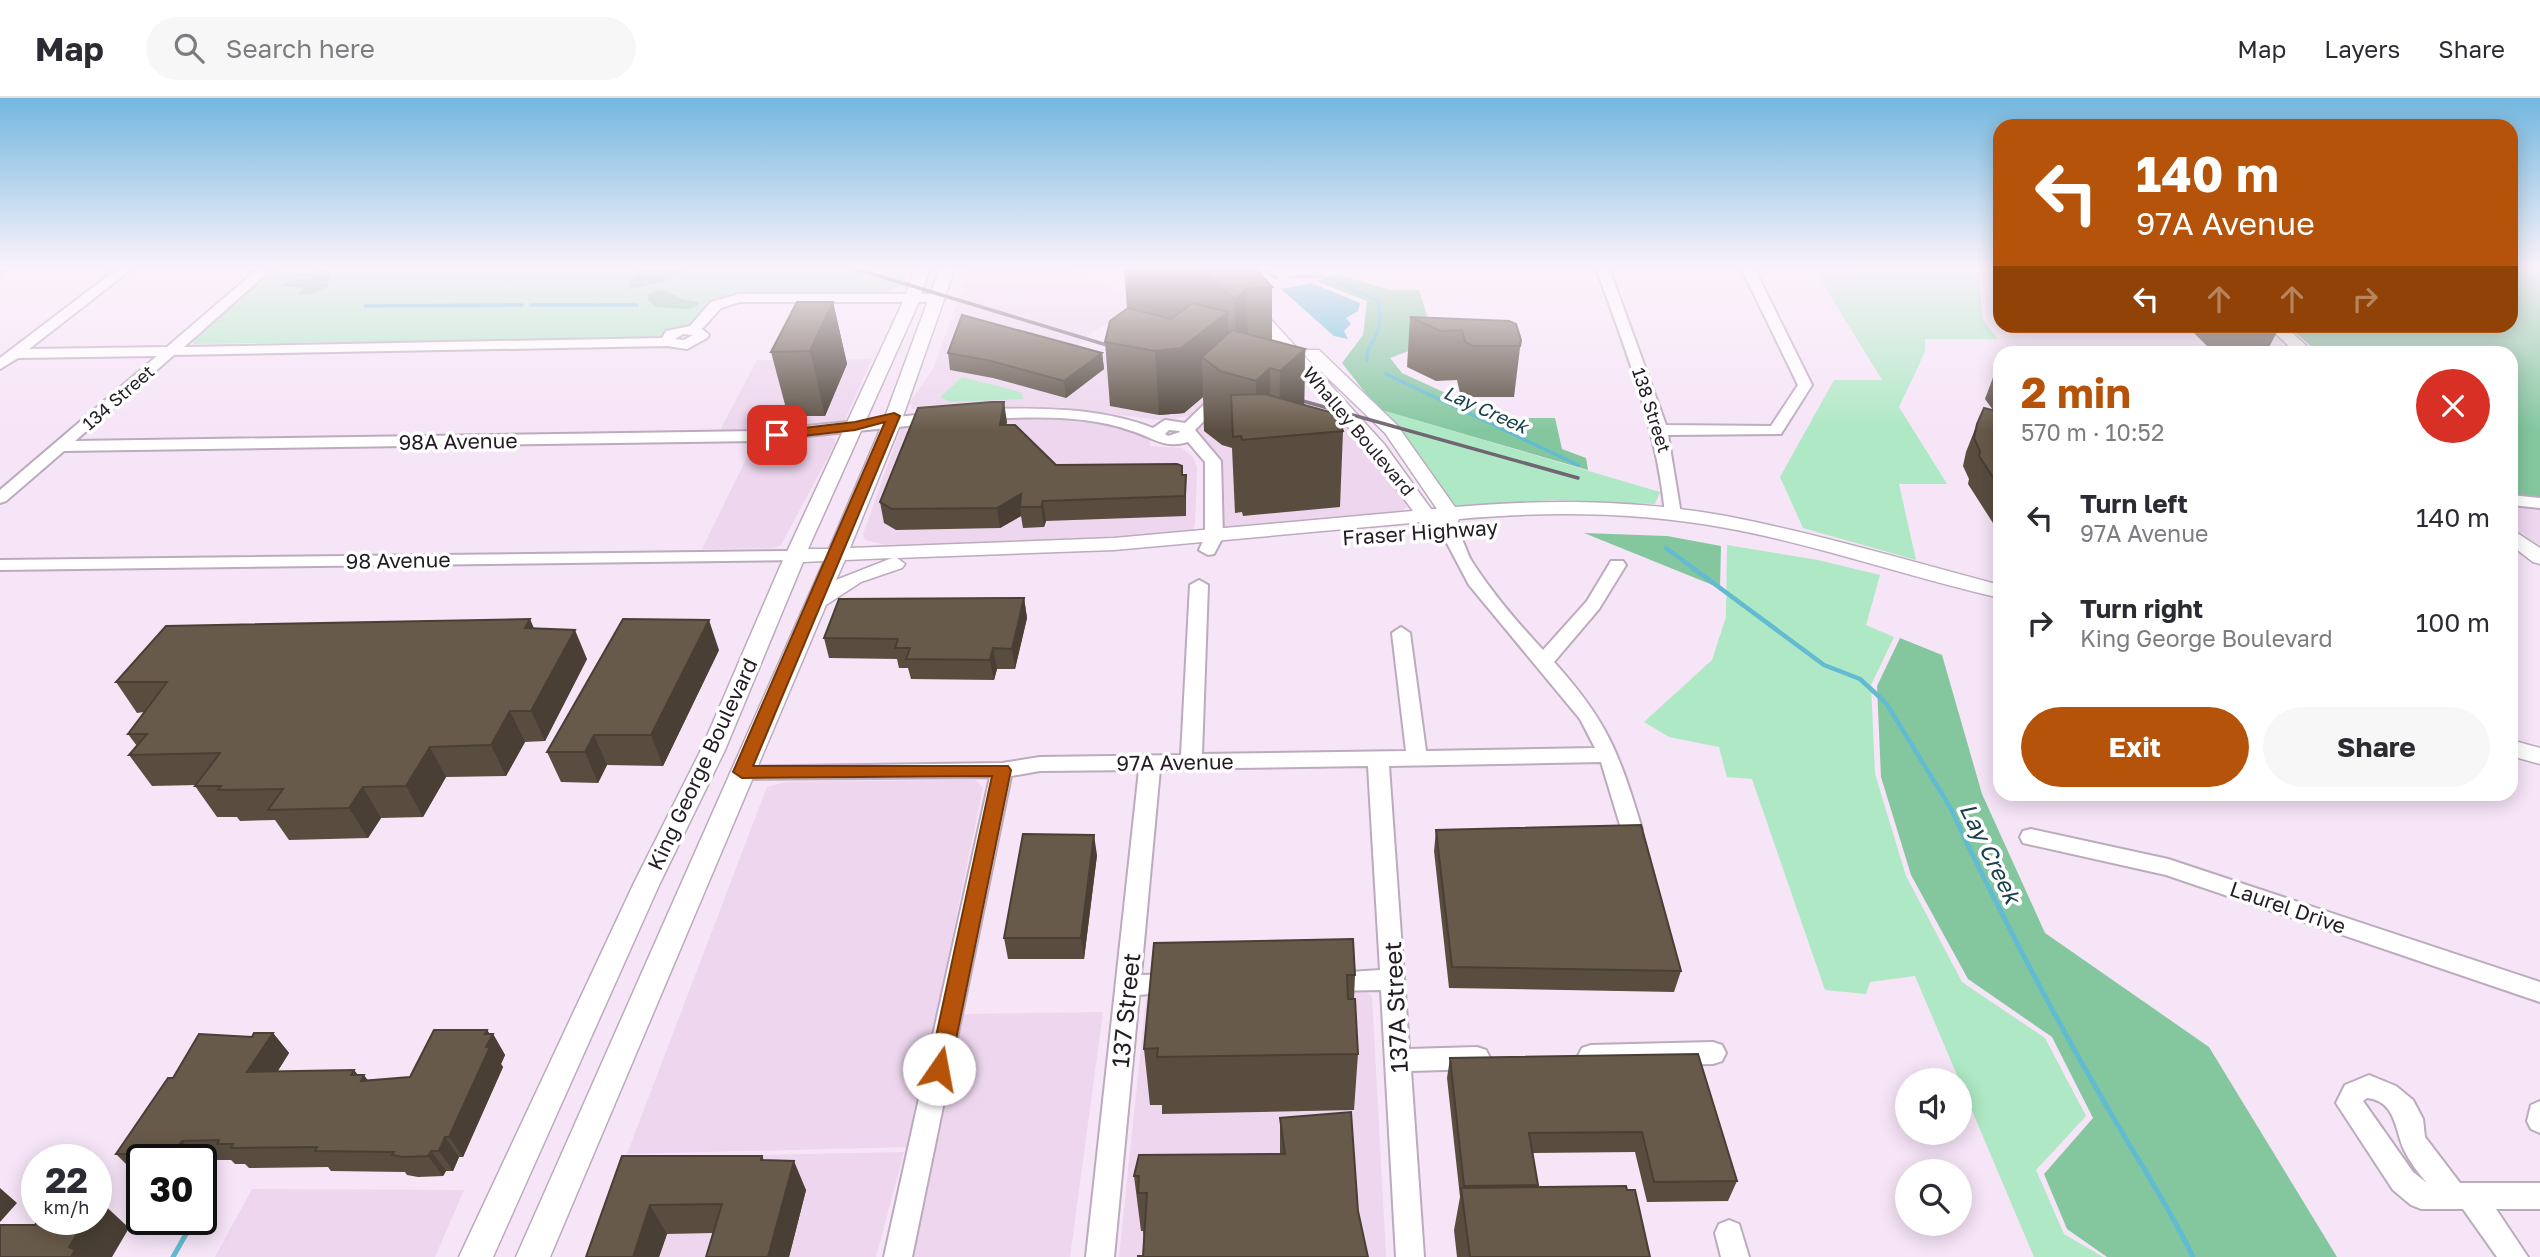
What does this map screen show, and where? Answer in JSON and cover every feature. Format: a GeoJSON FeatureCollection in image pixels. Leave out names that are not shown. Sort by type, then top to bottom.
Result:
{"type":"FeatureCollection","features":[{"type":"Feature","properties":{"kind":"main road","name":"King George Boulevard"},"geometry":{"type":"LineString","coordinates":[[476,1257],[647,883],[713,750],[795,556],[902,322]]}},
{"type":"Feature","properties":{"kind":"main road","name":"King George Boulevard"},"geometry":{"type":"LineString","coordinates":[[533,1257],[835,558],[892,421],[929,322]]}},
{"type":"Feature","properties":{"kind":"main road","name":"Whalley Boulevard"},"geometry":{"type":"LineString","coordinates":[[1264,322],[1377,448],[1427,517],[1449,522]]}},
{"type":"Feature","properties":{"kind":"main road","name":"Whalley Boulevard"},"geometry":{"type":"LineString","coordinates":[[1283,322],[1326,368],[1391,429],[1449,522]]}},
{"type":"Feature","properties":{"kind":"main road"},"geometry":{"type":"LineString","coordinates":[[2266,333],[2280,346]]}},
{"type":"Feature","properties":{"kind":"main road"},"geometry":{"type":"LineString","coordinates":[[2284,333],[2298,346]]}},
{"type":"Feature","properties":{"kind":"main road","name":"Fraser Highway"},"geometry":{"type":"LineString","coordinates":[[835,558],[1208,541],[1449,522],[1570,508],[1673,514],[1787,535],[1993,590]]}},
{"type":"Feature","properties":{"kind":"main road","name":"Fraser Highway"},"geometry":{"type":"LineString","coordinates":[[835,558],[895,564],[1070,559],[1427,517]]}},
{"type":"Feature","properties":{"kind":"main road","name":"Fraser Highway"},"geometry":{"type":"LineString","coordinates":[[1449,522],[1590,523],[1724,535],[1841,559],[1993,601]]}},
{"type":"Feature","properties":{"kind":"main road"},"geometry":{"type":"LineString","coordinates":[[2518,541],[2540,558]]}},
{"type":"Feature","properties":{"kind":"main road"},"geometry":{"type":"LineString","coordinates":[[795,556],[835,558]]}},
{"type":"Feature","properties":{"kind":"main road"},"geometry":{"type":"LineString","coordinates":[[2518,558],[2540,575]]}},
{"type":"Feature","properties":{"kind":"main road"},"geometry":{"type":"LineString","coordinates":[[815,602],[853,578],[895,564]]}},
{"type":"Feature","properties":{"kind":"main road"},"geometry":{"type":"LineString","coordinates":[[2518,735],[2540,740]]}},
{"type":"Feature","properties":{"kind":"main road"},"geometry":{"type":"LineString","coordinates":[[2518,750],[2540,756]]}},
{"type":"Feature","properties":{"kind":"street"},"geometry":{"type":"LineString","coordinates":[[0,365],[56,322]]}},
{"type":"Feature","properties":{"kind":"street","name":"134 Street"},"geometry":{"type":"LineString","coordinates":[[3,493],[204,322]]}},
{"type":"Feature","properties":{"kind":"street"},"geometry":{"type":"LineString","coordinates":[[14,354],[667,342],[668,337],[675,332],[694,330],[701,322]]}},
{"type":"Feature","properties":{"kind":"street","name":"138 Street"},"geometry":{"type":"LineString","coordinates":[[1622,322],[1661,430],[1670,468],[1673,514]]}},
{"type":"Feature","properties":{"kind":"street"},"geometry":{"type":"LineString","coordinates":[[1661,430],[1776,431],[1805,385],[1774,322]]}},
{"type":"Feature","properties":{"kind":"street"},"geometry":{"type":"LineString","coordinates":[[1208,541],[1203,469],[1176,429],[1222,396]]}},
{"type":"Feature","properties":{"kind":"street","name":"98A Avenue"},"geometry":{"type":"LineString","coordinates":[[61,446],[758,436],[958,413],[1079,417],[1176,429]]}},
{"type":"Feature","properties":{"kind":"street"},"geometry":{"type":"LineString","coordinates":[[2518,501],[2540,503]]}},
{"type":"Feature","properties":{"kind":"street","name":"Whalley Boulevard"},"geometry":{"type":"LineString","coordinates":[[1449,522],[1476,584],[1494,610],[1588,715],[1609,755],[1631,828]]}},
{"type":"Feature","properties":{"kind":"street","name":"98 Avenue"},"geometry":{"type":"LineString","coordinates":[[0,565],[795,556]]}},
{"type":"Feature","properties":{"kind":"street"},"geometry":{"type":"LineString","coordinates":[[1542,663],[1598,598],[1617,565]]}},
{"type":"Feature","properties":{"kind":"street"},"geometry":{"type":"LineString","coordinates":[[1191,761],[1199,585]]}},
{"type":"Feature","properties":{"kind":"street"},"geometry":{"type":"LineString","coordinates":[[1401,633],[1417,757]]}},
{"type":"Feature","properties":{"kind":"street","name":"97A Avenue"},"geometry":{"type":"LineString","coordinates":[[742,772],[1002,770],[1040,764],[1609,755]]}},
{"type":"Feature","properties":{"kind":"street","name":"137A Street"},"geometry":{"type":"LineString","coordinates":[[1378,758],[1410,1257]]}},
{"type":"Feature","properties":{"kind":"street","name":"137 Street"},"geometry":{"type":"LineString","coordinates":[[1100,1257],[1150,762]]}},
{"type":"Feature","properties":{"kind":"street"},"geometry":{"type":"LineString","coordinates":[[898,1257],[989,841],[1002,770]]}},
{"type":"Feature","properties":{"kind":"street","name":"Laurel Drive"},"geometry":{"type":"LineString","coordinates":[[2031,837],[2168,867],[2540,992]]}},
{"type":"Feature","properties":{"kind":"street"},"geometry":{"type":"LineString","coordinates":[[1299,982],[1393,980]]}},
{"type":"Feature","properties":{"kind":"street"},"geometry":{"type":"LineString","coordinates":[[1128,985],[1205,984]]}},
{"type":"Feature","properties":{"kind":"street"},"geometry":{"type":"LineString","coordinates":[[1561,1056],[1713,1054]]}},
{"type":"Feature","properties":{"kind":"street"},"geometry":{"type":"LineString","coordinates":[[1397,1060],[1507,1058]]}},
{"type":"Feature","properties":{"kind":"street"},"geometry":{"type":"LineString","coordinates":[[2540,1113],[2540,1121]]}},
{"type":"Feature","properties":{"kind":"street"},"geometry":{"type":"LineString","coordinates":[[2514,1257],[2463,1197],[2540,1196]]}},
{"type":"Feature","properties":{"kind":"shaded area"},"geometry":{"type":"Polygon","coordinates":[[[950,322],[1110,322],[1091,333],[1077,347],[1224,387],[1191,415],[1167,421],[1059,407],[912,409],[910,402],[933,369],[950,322]]]}},
{"type":"Feature","properties":{"kind":"shaded area"},"geometry":{"type":"Polygon","coordinates":[[[872,359],[845,420],[782,430],[719,432],[757,360],[872,359]]]}},
{"type":"Feature","properties":{"kind":"shaded area"},"geometry":{"type":"Polygon","coordinates":[[[1234,391],[1343,420],[1383,466],[1408,506],[1396,515],[1223,528],[1217,473],[1194,433],[1195,426],[1234,391]]]}},
{"type":"Feature","properties":{"kind":"shaded area"},"geometry":{"type":"Polygon","coordinates":[[[1021,415],[1097,420],[1150,435],[1150,446],[1182,448],[1193,457],[1197,468],[1195,525],[1192,531],[1183,535],[1048,543],[886,545],[865,540],[863,534],[901,428],[1021,415]]]}},
{"type":"Feature","properties":{"kind":"shaded area"},"geometry":{"type":"Polygon","coordinates":[[[822,435],[835,439],[835,444],[781,545],[773,548],[702,549],[755,441],[822,435]]]}},
{"type":"Feature","properties":{"kind":"shaded area"},"geometry":{"type":"Polygon","coordinates":[[[2518,504],[2540,506],[2540,551],[2518,534],[2518,504]]]}},
{"type":"Feature","properties":{"kind":"shaded area"},"geometry":{"type":"Polygon","coordinates":[[[975,780],[983,787],[909,1147],[627,1154],[767,787],[786,782],[975,780]]]}},
{"type":"Feature","properties":{"kind":"shaded area"},"geometry":{"type":"Polygon","coordinates":[[[1365,989],[1372,997],[1386,1257],[1119,1257],[1146,999],[1150,995],[1365,989]]]}},
{"type":"Feature","properties":{"kind":"shaded area"},"geometry":{"type":"Polygon","coordinates":[[[1103,1012],[1070,1257],[913,1257],[964,1014],[1103,1012]]]}},
{"type":"Feature","properties":{"kind":"shaded area"},"geometry":{"type":"Polygon","coordinates":[[[904,1152],[876,1257],[585,1257],[625,1158],[904,1152]]]}},
{"type":"Feature","properties":{"kind":"shaded area"},"geometry":{"type":"Polygon","coordinates":[[[252,1189],[464,1190],[435,1257],[215,1257],[252,1189]]]}},
{"type":"Feature","properties":{"kind":"green space"},"geometry":{"type":"Polygon","coordinates":[[[214,322],[694,322],[659,339],[193,344],[194,339],[214,322]]]}},
{"type":"Feature","properties":{"kind":"green space"},"geometry":{"type":"Polygon","coordinates":[[[1365,322],[1429,322],[1435,341],[1390,358],[1402,373],[1500,418],[1555,418],[1562,449],[1586,458],[1588,470],[1378,409],[1342,363],[1363,335],[1365,322]]]}},
{"type":"Feature","properties":{"kind":"green space"},"geometry":{"type":"Polygon","coordinates":[[[1846,322],[1985,322],[1998,339],[1925,339],[1925,352],[1899,407],[1947,484],[1899,484],[1916,560],[1803,528],[1780,477],[1834,380],[1882,380],[1846,322]]]}},
{"type":"Feature","properties":{"kind":"green space"},"geometry":{"type":"Polygon","coordinates":[[[2518,322],[2540,322],[2540,497],[2518,494],[2518,346],[2311,346],[2296,333],[2518,333],[2518,322]]]}},
{"type":"Feature","properties":{"kind":"green space"},"geometry":{"type":"Polygon","coordinates":[[[962,377],[1021,392],[1023,399],[950,402],[940,397],[962,377]]]}},
{"type":"Feature","properties":{"kind":"green space"},"geometry":{"type":"Polygon","coordinates":[[[1378,409],[1660,492],[1655,504],[1553,500],[1452,507],[1378,409]]]}},
{"type":"Feature","properties":{"kind":"green space"},"geometry":{"type":"Polygon","coordinates":[[[1584,533],[1667,536],[1721,546],[1720,588],[1584,533]]]}},
{"type":"Feature","properties":{"kind":"green space"},"geometry":{"type":"Polygon","coordinates":[[[1727,545],[1818,560],[1880,575],[1866,625],[1894,637],[1871,685],[1875,774],[1906,876],[1962,982],[2045,1038],[2086,1116],[2036,1170],[2064,1234],[2103,1257],[2034,1257],[1972,1111],[1972,1068],[1954,1068],[1915,976],[1870,982],[1866,994],[1825,990],[1752,779],[1727,777],[1719,747],[1669,737],[1644,722],[1712,660],[1726,617],[1727,545]]]}},
{"type":"Feature","properties":{"kind":"green space"},"geometry":{"type":"Polygon","coordinates":[[[1900,638],[1942,655],[1982,794],[2045,933],[2209,1047],[2337,1257],[2107,1257],[2067,1229],[2044,1174],[2093,1118],[2052,1037],[1968,979],[1911,875],[1881,777],[1877,686],[1900,638]]]}},
{"type":"Feature","properties":{"kind":"water"},"geometry":{"type":"Polygon","coordinates":[[[1318,322],[1351,324],[1344,331],[1348,339],[1334,336],[1318,322]]]}},
{"type":"Feature","properties":{"kind":"building"},"geometry":{"type":"Polygon","coordinates":[[[787,322],[824,322],[810,351],[771,352],[787,322]]]}},
{"type":"Feature","properties":{"kind":"building"},"geometry":{"type":"Polygon","coordinates":[[[959,322],[988,322],[1102,353],[1064,381],[991,361],[948,353],[959,322]]]}},
{"type":"Feature","properties":{"kind":"building"},"geometry":{"type":"Polygon","coordinates":[[[1110,322],[1215,322],[1181,348],[1155,351],[1105,342],[1110,322]]]}},
{"type":"Feature","properties":{"kind":"building"},"geometry":{"type":"Polygon","coordinates":[[[1421,322],[1512,322],[1516,324],[1521,340],[1520,346],[1473,346],[1465,342],[1462,330],[1441,331],[1421,322]]]}},
{"type":"Feature","properties":{"kind":"building"},"geometry":{"type":"Polygon","coordinates":[[[1232,330],[1305,349],[1280,371],[1270,368],[1256,381],[1220,371],[1202,357],[1232,330]]]}},
{"type":"Feature","properties":{"kind":"building"},"geometry":{"type":"Polygon","coordinates":[[[1265,394],[1337,414],[1343,431],[1242,440],[1241,436],[1233,437],[1231,395],[1265,394]]]}},
{"type":"Feature","properties":{"kind":"building"},"geometry":{"type":"Polygon","coordinates":[[[1004,402],[1000,425],[1015,425],[1056,465],[1177,464],[1182,466],[1182,475],[1186,475],[1185,496],[1043,501],[1041,507],[1020,507],[1021,494],[997,508],[892,509],[880,502],[918,408],[1004,402]]]}},
{"type":"Feature","properties":{"kind":"building"},"geometry":{"type":"Polygon","coordinates":[[[1984,408],[1993,410],[1993,477],[1979,456],[1980,451],[1974,438],[1984,408]]]}},
{"type":"Feature","properties":{"kind":"building"},"geometry":{"type":"Polygon","coordinates":[[[1024,598],[1012,649],[993,648],[990,660],[906,659],[910,648],[895,648],[898,639],[824,638],[839,599],[1024,598]]]}},
{"type":"Feature","properties":{"kind":"building"},"geometry":{"type":"Polygon","coordinates":[[[530,619],[525,628],[575,630],[531,711],[510,711],[491,745],[430,747],[406,786],[363,787],[349,808],[268,810],[283,789],[218,790],[221,786],[195,786],[220,753],[129,755],[147,734],[128,734],[167,682],[116,682],[166,626],[530,619]]]}},
{"type":"Feature","properties":{"kind":"building"},"geometry":{"type":"Polygon","coordinates":[[[623,619],[709,620],[651,735],[594,735],[585,752],[547,752],[623,619]]]}},
{"type":"Feature","properties":{"kind":"building"},"geometry":{"type":"Polygon","coordinates":[[[1641,825],[1681,971],[1452,967],[1436,830],[1641,825]]]}},
{"type":"Feature","properties":{"kind":"building"},"geometry":{"type":"Polygon","coordinates":[[[1023,834],[1094,835],[1081,938],[1004,938],[1023,834]]]}},
{"type":"Feature","properties":{"kind":"building"},"geometry":{"type":"Polygon","coordinates":[[[1353,939],[1355,975],[1347,975],[1348,999],[1355,999],[1358,1054],[1157,1057],[1158,1048],[1144,1049],[1154,943],[1353,939]]]}},
{"type":"Feature","properties":{"kind":"building"},"geometry":{"type":"Polygon","coordinates":[[[434,1030],[487,1030],[485,1034],[493,1034],[486,1047],[490,1047],[449,1137],[445,1137],[439,1151],[431,1151],[428,1156],[403,1157],[392,1155],[394,1152],[315,1151],[317,1147],[231,1148],[233,1144],[217,1144],[219,1140],[182,1141],[180,1144],[126,1144],[126,1154],[116,1154],[168,1078],[173,1078],[199,1034],[252,1037],[254,1033],[273,1033],[247,1072],[354,1070],[351,1075],[364,1075],[361,1081],[410,1077],[434,1030]]]}},
{"type":"Feature","properties":{"kind":"building"},"geometry":{"type":"Polygon","coordinates":[[[1698,1054],[1737,1181],[1654,1182],[1642,1132],[1529,1133],[1538,1185],[1464,1186],[1450,1058],[1698,1054]]]}},
{"type":"Feature","properties":{"kind":"building"},"geometry":{"type":"Polygon","coordinates":[[[1351,1112],[1358,1211],[1368,1257],[1138,1257],[1143,1256],[1147,1193],[1138,1193],[1139,1176],[1134,1176],[1139,1155],[1285,1154],[1280,1118],[1351,1112]]]}},
{"type":"Feature","properties":{"kind":"building"},"geometry":{"type":"Polygon","coordinates":[[[622,1156],[762,1156],[761,1160],[794,1161],[768,1257],[706,1257],[722,1204],[650,1205],[633,1257],[586,1257],[622,1156]]]}},
{"type":"Feature","properties":{"kind":"building"},"geometry":{"type":"Polygon","coordinates":[[[1626,1186],[1627,1190],[1635,1190],[1650,1257],[1470,1257],[1461,1188],[1626,1186]]]}},
{"type":"Feature","properties":{"kind":"building"},"geometry":{"type":"Polygon","coordinates":[[[0,1225],[21,1225],[21,1235],[77,1235],[69,1247],[75,1250],[71,1257],[0,1257],[0,1225]]]}},
{"type":"Feature","properties":{"kind":"waterway","name":"Lay Creek"},"geometry":{"type":"LineString","coordinates":[[1367,361],[1380,322]]}},
{"type":"Feature","properties":{"kind":"waterway","name":"Lay Creek"},"geometry":{"type":"LineString","coordinates":[[1386,374],[1578,465]]}},
{"type":"Feature","properties":{"kind":"waterway","name":"Lay Creek"},"geometry":{"type":"LineString","coordinates":[[1666,548],[1824,665],[1860,679],[1886,703],[1950,807],[1965,839]]}},
{"type":"Feature","properties":{"kind":"waterway","name":"Lay Creek"},"geometry":{"type":"LineString","coordinates":[[1965,839],[2050,1006],[2193,1257]]}},
{"type":"Feature","properties":{"kind":"waterway"},"geometry":{"type":"LineString","coordinates":[[173,1257],[185,1235]]}},
{"type":"Feature","properties":{"kind":"railway"},"geometry":{"type":"LineString","coordinates":[[1031,322],[1123,350]]}},
{"type":"Feature","properties":{"kind":"railway"},"geometry":{"type":"LineString","coordinates":[[1285,396],[1578,478]]}},
{"type":"Feature","properties":{"kind":"route"},"geometry":{"type":"LineString","coordinates":[[777,435],[855,426],[894,416],[742,772],[1002,770],[939,1069]]}}]}
